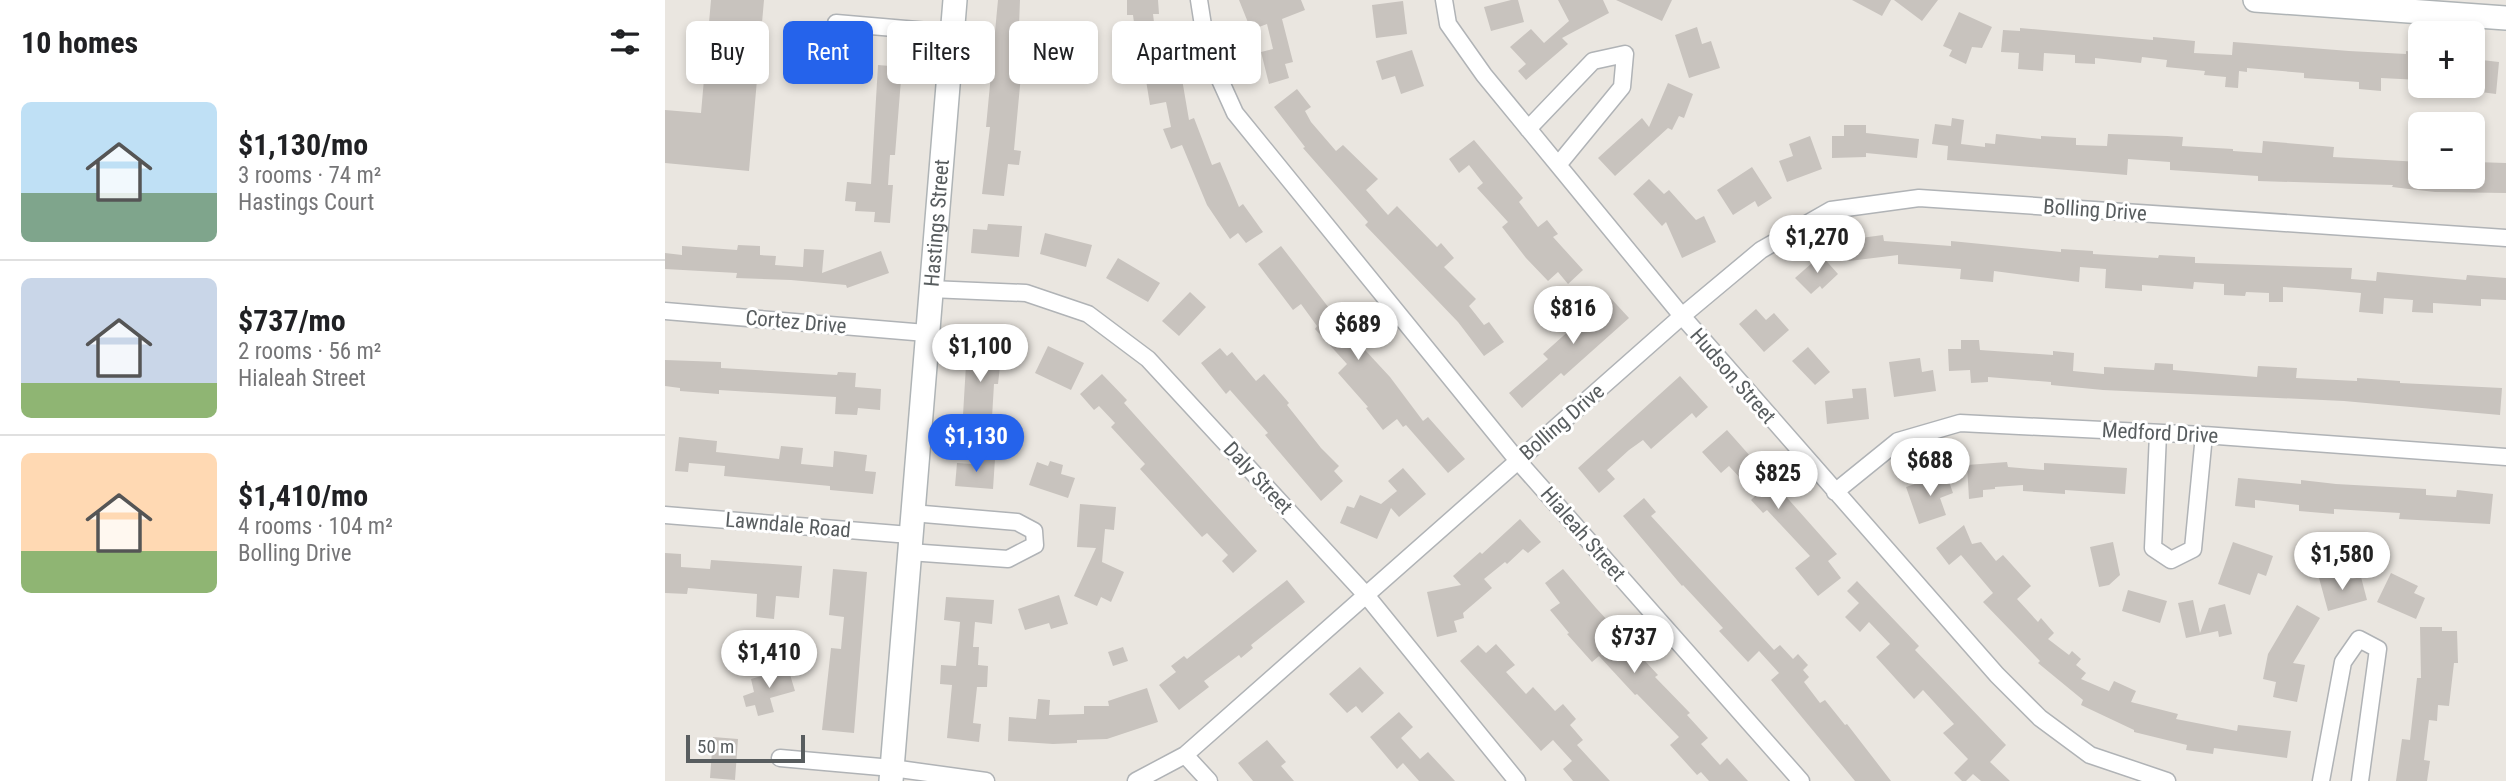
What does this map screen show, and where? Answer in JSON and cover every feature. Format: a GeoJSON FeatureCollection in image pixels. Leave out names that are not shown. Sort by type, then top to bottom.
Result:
{"type":"FeatureCollection","features":[{"type":"Feature","properties":{"kind":"street","name":"Hastings Street"},"geometry":{"type":"LineString","coordinates":[[953,21],[955,0]]}},
{"type":"Feature","properties":{"kind":"street","name":"Hialeah Street"},"geometry":{"type":"LineString","coordinates":[[1199,0],[1207,51],[1235,113],[1518,461],[1801,781]]}},
{"type":"Feature","properties":{"kind":"street","name":"Hudson Street"},"geometry":{"type":"LineString","coordinates":[[1444,0],[1448,24],[1484,75],[1528,129],[1682,316],[1997,675],[2039,718],[2090,755],[2167,781]]}},
{"type":"Feature","properties":{"kind":"street"},"geometry":{"type":"LineString","coordinates":[[2255,0],[2506,18]]}},
{"type":"Feature","properties":{"kind":"street"},"geometry":{"type":"LineString","coordinates":[[1528,129],[1593,61],[1625,54],[1622,87],[1558,165]]}},
{"type":"Feature","properties":{"kind":"street","name":"Hastings Street"},"geometry":{"type":"LineString","coordinates":[[892,774],[948,84]]}},
{"type":"Feature","properties":{"kind":"street","name":"Bolling Drive"},"geometry":{"type":"LineString","coordinates":[[1136,781],[1185,755],[1682,316],[1761,250],[1831,210],[1919,198],[2506,238]]}},
{"type":"Feature","properties":{"kind":"street","name":"Daly Street"},"geometry":{"type":"LineString","coordinates":[[930,289],[1026,293],[1088,314],[1148,359],[1366,595],[1517,781]]}},
{"type":"Feature","properties":{"kind":"street","name":"Cortez Drive"},"geometry":{"type":"LineString","coordinates":[[665,311],[926,333]]}},
{"type":"Feature","properties":{"kind":"street","name":"Medford Drive"},"geometry":{"type":"LineString","coordinates":[[1835,492],[1898,441],[1960,423],[2204,435],[2506,457]]}},
{"type":"Feature","properties":{"kind":"street"},"geometry":{"type":"LineString","coordinates":[[2158,434],[2153,548],[2171,560],[2193,549],[2204,435]]}},
{"type":"Feature","properties":{"kind":"street","name":"Lawndale Road"},"geometry":{"type":"LineString","coordinates":[[665,515],[911,533]]}},
{"type":"Feature","properties":{"kind":"street"},"geometry":{"type":"LineString","coordinates":[[1017,522],[1034,531],[1035,545],[1008,559],[911,533],[1017,522]]}},
{"type":"Feature","properties":{"kind":"street"},"geometry":{"type":"LineString","coordinates":[[2321,781],[2343,662],[2359,639],[2378,649],[2360,781]]}},
{"type":"Feature","properties":{"kind":"street"},"geometry":{"type":"LineString","coordinates":[[1185,755],[1209,781]]}},
{"type":"Feature","properties":{"kind":"street"},"geometry":{"type":"LineString","coordinates":[[780,758],[892,774],[986,781]]}},
{"type":"Feature","properties":{"kind":"building"},"geometry":{"type":"Polygon","coordinates":[[[711,0],[764,0],[762,21],[709,21],[711,0]]]}},
{"type":"Feature","properties":{"kind":"building"},"geometry":{"type":"Polygon","coordinates":[[[998,0],[1020,0],[1019,21],[1009,21],[1009,84],[1020,84],[1014,150],[1021,151],[1019,165],[1008,164],[1004,196],[982,194],[990,127],[986,127],[990,84],[995,84],[998,0]]]}},
{"type":"Feature","properties":{"kind":"building"},"geometry":{"type":"Polygon","coordinates":[[[1127,0],[1158,0],[1159,14],[1153,14],[1154,21],[1134,21],[1133,15],[1127,15],[1127,0]]]}},
{"type":"Feature","properties":{"kind":"building"},"geometry":{"type":"Polygon","coordinates":[[[1239,0],[1301,0],[1305,10],[1282,19],[1293,62],[1285,64],[1289,78],[1269,84],[1261,52],[1273,49],[1267,24],[1261,26],[1261,21],[1247,21],[1239,0]]]}},
{"type":"Feature","properties":{"kind":"building"},"geometry":{"type":"Polygon","coordinates":[[[1518,0],[1524,22],[1491,31],[1484,7],[1518,0]]]}},
{"type":"Feature","properties":{"kind":"building"},"geometry":{"type":"Polygon","coordinates":[[[1558,0],[1603,0],[1609,13],[1562,38],[1568,44],[1526,80],[1518,71],[1526,64],[1510,47],[1531,29],[1544,43],[1569,21],[1558,0]]]}},
{"type":"Feature","properties":{"kind":"building"},"geometry":{"type":"Polygon","coordinates":[[[1616,0],[1672,0],[1662,21],[1616,0]]]}},
{"type":"Feature","properties":{"kind":"building"},"geometry":{"type":"Polygon","coordinates":[[[1852,0],[1891,0],[1882,16],[1852,0]]]}},
{"type":"Feature","properties":{"kind":"building"},"geometry":{"type":"Polygon","coordinates":[[[1894,0],[1938,0],[1922,21],[1894,0]]]}},
{"type":"Feature","properties":{"kind":"building"},"geometry":{"type":"Polygon","coordinates":[[[1403,1],[1407,34],[1376,38],[1372,5],[1403,1]]]}},
{"type":"Feature","properties":{"kind":"building"},"geometry":{"type":"Polygon","coordinates":[[[1959,12],[1992,27],[1982,48],[1972,47],[1966,64],[1949,56],[1952,50],[1943,46],[1959,12]]]}},
{"type":"Feature","properties":{"kind":"building"},"geometry":{"type":"Polygon","coordinates":[[[1697,27],[1702,44],[1711,41],[1720,68],[1689,78],[1675,35],[1697,27]]]}},
{"type":"Feature","properties":{"kind":"building"},"geometry":{"type":"Polygon","coordinates":[[[2020,28],[2153,40],[2153,37],[2195,41],[2194,53],[2232,55],[2233,42],[2406,54],[2406,51],[2408,79],[2381,78],[2381,91],[2359,89],[2359,82],[2304,78],[2304,73],[2247,68],[2247,72],[2239,71],[2238,88],[2225,87],[2226,77],[2204,75],[2205,71],[2166,67],[2167,60],[2142,57],[2141,63],[2095,58],[2095,64],[2075,63],[2075,55],[2044,53],[2043,71],[2018,69],[2019,53],[2001,52],[2003,30],[2020,31],[2020,28]]]}},
{"type":"Feature","properties":{"kind":"building"},"geometry":{"type":"Polygon","coordinates":[[[1412,50],[1424,86],[1401,94],[1395,76],[1382,80],[1376,61],[1412,50]]]}},
{"type":"Feature","properties":{"kind":"building"},"geometry":{"type":"Polygon","coordinates":[[[2485,60],[2499,62],[2496,94],[2485,93],[2485,60]]]}},
{"type":"Feature","properties":{"kind":"building"},"geometry":{"type":"Polygon","coordinates":[[[878,65],[887,66],[887,84],[901,84],[895,155],[890,155],[888,185],[893,185],[890,223],[874,222],[875,212],[855,211],[856,202],[845,201],[847,182],[871,184],[878,65]]]}},
{"type":"Feature","properties":{"kind":"building"},"geometry":{"type":"Polygon","coordinates":[[[1668,83],[1693,94],[1684,118],[1679,116],[1672,130],[1668,128],[1615,176],[1598,158],[1642,118],[1649,127],[1668,83]]]}},
{"type":"Feature","properties":{"kind":"building"},"geometry":{"type":"Polygon","coordinates":[[[704,84],[757,84],[749,171],[665,163],[665,110],[701,113],[704,84]]]}},
{"type":"Feature","properties":{"kind":"building"},"geometry":{"type":"Polygon","coordinates":[[[1147,84],[1183,84],[1189,120],[1194,118],[1212,165],[1220,162],[1239,207],[1243,204],[1263,232],[1246,243],[1238,233],[1230,239],[1207,205],[1182,145],[1171,149],[1163,129],[1171,127],[1166,102],[1150,105],[1147,84]]]}},
{"type":"Feature","properties":{"kind":"building"},"geometry":{"type":"Polygon","coordinates":[[[1297,89],[1311,107],[1305,111],[1311,122],[1336,151],[1343,145],[1378,179],[1366,190],[1388,215],[1397,206],[1437,247],[1441,243],[1454,258],[1444,267],[1476,299],[1469,306],[1484,325],[1489,322],[1504,342],[1484,356],[1458,322],[1365,225],[1368,222],[1303,148],[1305,147],[1274,107],[1297,89]]]}},
{"type":"Feature","properties":{"kind":"building"},"geometry":{"type":"Polygon","coordinates":[[[1952,118],[1964,120],[1961,144],[1985,147],[1985,143],[1995,144],[1996,134],[2041,139],[2041,136],[2076,138],[2076,145],[2107,146],[2108,134],[2183,137],[2182,146],[2262,153],[2263,141],[2334,147],[2333,157],[2408,161],[2408,189],[2392,187],[2393,185],[2258,181],[2258,176],[2170,170],[2170,162],[2128,159],[2127,175],[1947,160],[1948,146],[1932,144],[1935,124],[1951,126],[1952,118]]]}},
{"type":"Feature","properties":{"kind":"building"},"geometry":{"type":"Polygon","coordinates":[[[1844,125],[1866,125],[1866,133],[1919,139],[1917,158],[1866,153],[1866,157],[1832,158],[1832,136],[1844,136],[1844,125]]]}},
{"type":"Feature","properties":{"kind":"building"},"geometry":{"type":"Polygon","coordinates":[[[1810,136],[1822,169],[1787,182],[1779,161],[1793,156],[1789,144],[1810,136]]]}},
{"type":"Feature","properties":{"kind":"building"},"geometry":{"type":"Polygon","coordinates":[[[1474,140],[1523,198],[1519,202],[1538,227],[1547,220],[1558,234],[1553,237],[1583,270],[1568,284],[1558,272],[1548,281],[1526,258],[1502,227],[1508,222],[1477,188],[1483,183],[1469,165],[1459,173],[1449,159],[1474,140]]]}},
{"type":"Feature","properties":{"kind":"building"},"geometry":{"type":"Polygon","coordinates":[[[2485,162],[2506,163],[2506,193],[2409,189],[2485,189],[2485,162]]]}},
{"type":"Feature","properties":{"kind":"building"},"geometry":{"type":"Polygon","coordinates":[[[1752,167],[1772,198],[1758,207],[1755,201],[1733,215],[1717,190],[1752,167]]]}},
{"type":"Feature","properties":{"kind":"building"},"geometry":{"type":"Polygon","coordinates":[[[1649,179],[1664,194],[1669,190],[1696,220],[1704,216],[1716,242],[1682,258],[1666,222],[1662,226],[1633,194],[1649,179]]]}},
{"type":"Feature","properties":{"kind":"building"},"geometry":{"type":"Polygon","coordinates":[[[988,224],[1022,226],[1019,257],[971,253],[973,229],[987,230],[988,224]]]}},
{"type":"Feature","properties":{"kind":"building"},"geometry":{"type":"Polygon","coordinates":[[[1045,233],[1092,245],[1086,267],[1040,254],[1045,233]]]}},
{"type":"Feature","properties":{"kind":"building"},"geometry":{"type":"Polygon","coordinates":[[[1883,235],[1884,241],[1951,246],[1951,241],[2061,252],[2061,249],[2158,258],[2159,255],[2195,257],[2195,263],[2352,268],[2351,279],[2376,281],[2377,272],[2466,280],[2467,275],[2506,278],[2506,300],[2481,299],[2481,306],[2433,303],[2433,313],[2412,312],[2413,300],[2384,298],[2383,314],[2359,312],[2361,293],[2283,287],[2283,302],[2269,302],[2269,293],[2224,295],[2224,284],[2194,282],[2193,289],[2142,285],[2142,291],[2105,288],[2106,269],[2080,267],[2079,282],[1994,271],[1993,282],[1960,279],[1961,269],[1898,264],[1898,255],[1849,261],[1846,240],[1883,235]]]}},
{"type":"Feature","properties":{"kind":"building"},"geometry":{"type":"Polygon","coordinates":[[[738,245],[760,246],[760,255],[776,256],[775,265],[803,267],[804,249],[824,250],[822,273],[881,251],[889,273],[847,288],[846,285],[791,280],[736,278],[737,273],[665,269],[665,253],[682,255],[682,246],[737,250],[738,245]]]}},
{"type":"Feature","properties":{"kind":"building"},"geometry":{"type":"Polygon","coordinates":[[[1281,246],[1329,308],[1327,309],[1390,377],[1423,421],[1428,417],[1465,459],[1448,473],[1406,425],[1403,427],[1397,419],[1383,430],[1366,408],[1368,407],[1338,373],[1347,364],[1315,329],[1317,326],[1301,304],[1293,310],[1258,264],[1281,246]]]}},
{"type":"Feature","properties":{"kind":"building"},"geometry":{"type":"Polygon","coordinates":[[[1821,255],[1838,274],[1822,289],[1820,286],[1811,294],[1795,278],[1821,255]]]}},
{"type":"Feature","properties":{"kind":"building"},"geometry":{"type":"Polygon","coordinates":[[[1118,258],[1160,283],[1148,302],[1106,278],[1118,258]]]}},
{"type":"Feature","properties":{"kind":"building"},"geometry":{"type":"Polygon","coordinates":[[[1190,292],[1206,307],[1179,336],[1162,321],[1190,292]]]}},
{"type":"Feature","properties":{"kind":"building"},"geometry":{"type":"Polygon","coordinates":[[[1605,292],[1629,318],[1564,376],[1561,373],[1522,408],[1509,393],[1548,359],[1543,354],[1582,319],[1576,312],[1590,299],[1593,303],[1605,292]]]}},
{"type":"Feature","properties":{"kind":"building"},"geometry":{"type":"Polygon","coordinates":[[[1756,309],[1766,320],[1774,313],[1789,330],[1764,352],[1739,324],[1756,309]]]}},
{"type":"Feature","properties":{"kind":"building"},"geometry":{"type":"Polygon","coordinates":[[[968,331],[991,333],[989,356],[1001,357],[998,384],[994,384],[991,434],[962,432],[968,331]]]}},
{"type":"Feature","properties":{"kind":"building"},"geometry":{"type":"Polygon","coordinates":[[[1961,340],[1979,340],[1980,350],[2053,355],[2053,351],[2074,353],[2073,371],[2104,374],[2104,367],[2154,370],[2155,363],[2173,364],[2173,370],[2257,377],[2258,366],[2297,368],[2296,378],[2357,381],[2357,378],[2502,388],[2500,415],[2344,401],[2103,390],[2051,385],[2051,382],[1988,377],[1988,382],[1971,383],[1970,370],[1949,371],[1948,349],[1961,349],[1961,340]]]}},
{"type":"Feature","properties":{"kind":"building"},"geometry":{"type":"Polygon","coordinates":[[[1048,346],[1084,363],[1071,390],[1035,373],[1048,346]]]}},
{"type":"Feature","properties":{"kind":"building"},"geometry":{"type":"Polygon","coordinates":[[[1808,347],[1830,372],[1815,385],[1792,361],[1808,347]]]}},
{"type":"Feature","properties":{"kind":"building"},"geometry":{"type":"Polygon","coordinates":[[[1220,348],[1227,356],[1232,352],[1256,381],[1264,374],[1289,403],[1287,405],[1321,448],[1339,466],[1334,471],[1343,481],[1321,501],[1265,435],[1268,433],[1230,390],[1226,394],[1201,363],[1220,348]]]}},
{"type":"Feature","properties":{"kind":"building"},"geometry":{"type":"Polygon","coordinates":[[[1920,358],[1922,372],[1933,370],[1936,391],[1894,397],[1889,362],[1920,358]]]}},
{"type":"Feature","properties":{"kind":"building"},"geometry":{"type":"Polygon","coordinates":[[[665,360],[721,362],[721,368],[837,375],[838,372],[856,373],[855,387],[881,389],[880,410],[858,408],[857,415],[835,414],[836,397],[719,390],[719,394],[680,391],[680,388],[665,386],[665,360]]]}},
{"type":"Feature","properties":{"kind":"building"},"geometry":{"type":"Polygon","coordinates":[[[1102,374],[1127,400],[1124,403],[1257,551],[1233,573],[1222,561],[1228,555],[1207,533],[1202,537],[1140,469],[1145,464],[1111,427],[1115,423],[1099,406],[1094,410],[1080,394],[1102,374]]]}},
{"type":"Feature","properties":{"kind":"building"},"geometry":{"type":"Polygon","coordinates":[[[1680,376],[1708,407],[1696,418],[1692,413],[1651,449],[1643,440],[1629,450],[1607,470],[1615,479],[1599,493],[1578,468],[1680,376]]]}},
{"type":"Feature","properties":{"kind":"building"},"geometry":{"type":"Polygon","coordinates":[[[1866,388],[1869,419],[1827,424],[1825,401],[1853,398],[1852,389],[1866,388]]]}},
{"type":"Feature","properties":{"kind":"building"},"geometry":{"type":"Polygon","coordinates":[[[1727,430],[1837,554],[1828,561],[1841,578],[1818,596],[1795,568],[1810,556],[1767,510],[1763,513],[1751,500],[1756,495],[1729,466],[1721,473],[1702,452],[1727,430]]]}},
{"type":"Feature","properties":{"kind":"building"},"geometry":{"type":"Polygon","coordinates":[[[679,437],[717,441],[716,452],[779,459],[781,446],[803,448],[801,464],[833,467],[834,451],[867,455],[865,471],[876,472],[873,494],[830,490],[830,486],[724,476],[725,466],[689,463],[688,472],[675,471],[679,437]]]}},
{"type":"Feature","properties":{"kind":"building"},"geometry":{"type":"Polygon","coordinates":[[[973,457],[995,459],[993,489],[955,486],[957,463],[972,464],[973,457]]]}},
{"type":"Feature","properties":{"kind":"building"},"geometry":{"type":"Polygon","coordinates":[[[1050,461],[1063,465],[1061,474],[1075,478],[1068,498],[1029,485],[1037,462],[1048,466],[1050,461]]]}},
{"type":"Feature","properties":{"kind":"building"},"geometry":{"type":"Polygon","coordinates":[[[2007,462],[2008,467],[2044,470],[2044,463],[2127,468],[2125,494],[2065,490],[2065,494],[2023,491],[2023,485],[1983,490],[1983,497],[1969,499],[1967,465],[2007,462]]]}},
{"type":"Feature","properties":{"kind":"building"},"geometry":{"type":"Polygon","coordinates":[[[1403,468],[1426,494],[1399,517],[1391,508],[1377,539],[1340,523],[1347,506],[1354,508],[1360,495],[1381,504],[1397,491],[1388,481],[1403,468]]]}},
{"type":"Feature","properties":{"kind":"building"},"geometry":{"type":"Polygon","coordinates":[[[1946,473],[1953,493],[1940,498],[1946,515],[1919,524],[1906,487],[1946,473]]]}},
{"type":"Feature","properties":{"kind":"building"},"geometry":{"type":"Polygon","coordinates":[[[2238,478],[2301,484],[2301,480],[2426,489],[2426,495],[2456,497],[2457,490],[2493,494],[2490,524],[2399,519],[2400,513],[2334,509],[2334,514],[2299,511],[2299,505],[2255,500],[2255,508],[2235,506],[2238,478]]]}},
{"type":"Feature","properties":{"kind":"building"},"geometry":{"type":"Polygon","coordinates":[[[1644,498],[1656,512],[1651,516],[1774,650],[1780,645],[1793,659],[1798,654],[1808,665],[1803,670],[1809,677],[1804,682],[1820,703],[1825,700],[1845,725],[1847,724],[1891,781],[1855,781],[1771,680],[1779,673],[1759,651],[1748,662],[1719,631],[1723,628],[1682,586],[1623,516],[1644,498]]]}},
{"type":"Feature","properties":{"kind":"building"},"geometry":{"type":"Polygon","coordinates":[[[1080,504],[1116,507],[1114,530],[1105,529],[1102,562],[1124,572],[1111,602],[1101,597],[1097,606],[1074,596],[1096,548],[1077,547],[1080,504]]]}},
{"type":"Feature","properties":{"kind":"building"},"geometry":{"type":"Polygon","coordinates":[[[1520,519],[1541,542],[1528,553],[1523,549],[1507,564],[1505,562],[1484,579],[1492,588],[1463,613],[1464,618],[1454,621],[1457,632],[1437,637],[1427,592],[1461,585],[1453,576],[1520,519]]]}},
{"type":"Feature","properties":{"kind":"building"},"geometry":{"type":"Polygon","coordinates":[[[1964,525],[1972,544],[1981,542],[1996,561],[2003,555],[2031,586],[2017,599],[2038,622],[2041,618],[2054,633],[2048,639],[2069,655],[2072,651],[2081,659],[2076,665],[2086,673],[2081,679],[2109,691],[2114,681],[2136,691],[2131,702],[2178,714],[2176,719],[2237,731],[2238,725],[2291,731],[2287,758],[2214,748],[2213,754],[2186,750],[2187,745],[2134,732],[2081,705],[2083,700],[2038,663],[2040,661],[1983,602],[1993,593],[1961,555],[1949,565],[1936,548],[1964,525]]]}},
{"type":"Feature","properties":{"kind":"building"},"geometry":{"type":"Polygon","coordinates":[[[2113,542],[2120,575],[2109,585],[2099,587],[2090,547],[2113,542]]]}},
{"type":"Feature","properties":{"kind":"building"},"geometry":{"type":"Polygon","coordinates":[[[2233,542],[2273,556],[2266,576],[2258,573],[2250,595],[2218,584],[2233,542]]]}},
{"type":"Feature","properties":{"kind":"building"},"geometry":{"type":"Polygon","coordinates":[[[665,553],[681,554],[681,567],[710,569],[711,560],[802,566],[799,598],[776,596],[774,619],[756,617],[757,594],[688,588],[687,594],[665,593],[665,553]]]}},
{"type":"Feature","properties":{"kind":"building"},"geometry":{"type":"Polygon","coordinates":[[[833,569],[867,572],[854,733],[822,730],[831,648],[841,649],[844,617],[829,615],[833,569]]]}},
{"type":"Feature","properties":{"kind":"building"},"geometry":{"type":"Polygon","coordinates":[[[1563,569],[1658,675],[1655,677],[1690,713],[1687,715],[1708,738],[1701,744],[1720,765],[1727,758],[1748,781],[1709,781],[1701,772],[1697,775],[1670,745],[1679,737],[1599,656],[1592,662],[1567,634],[1569,633],[1550,610],[1560,603],[1545,583],[1563,569]]]}},
{"type":"Feature","properties":{"kind":"building"},"geometry":{"type":"Polygon","coordinates":[[[2337,573],[2339,582],[2361,577],[2367,600],[2328,611],[2319,578],[2337,573]]]}},
{"type":"Feature","properties":{"kind":"building"},"geometry":{"type":"Polygon","coordinates":[[[2391,573],[2418,586],[2414,593],[2425,598],[2416,619],[2377,602],[2391,573]]]}},
{"type":"Feature","properties":{"kind":"building"},"geometry":{"type":"Polygon","coordinates":[[[1287,580],[1305,602],[1251,645],[1253,648],[1241,658],[1239,655],[1204,681],[1209,687],[1179,710],[1159,685],[1176,672],[1171,666],[1184,656],[1187,659],[1287,580]]]}},
{"type":"Feature","properties":{"kind":"building"},"geometry":{"type":"Polygon","coordinates":[[[1857,581],[1919,646],[1915,650],[2006,745],[1990,762],[2010,781],[1981,781],[1973,774],[1966,781],[1962,781],[1954,773],[1968,759],[1943,733],[1954,724],[1923,690],[1914,699],[1876,657],[1890,644],[1869,622],[1860,632],[1845,617],[1859,603],[1847,591],[1857,581]]]}},
{"type":"Feature","properties":{"kind":"building"},"geometry":{"type":"Polygon","coordinates":[[[2128,590],[2167,601],[2160,623],[2122,611],[2128,590]]]}},
{"type":"Feature","properties":{"kind":"building"},"geometry":{"type":"Polygon","coordinates":[[[1059,595],[1068,624],[1051,629],[1049,623],[1025,630],[1018,609],[1059,595]]]}},
{"type":"Feature","properties":{"kind":"building"},"geometry":{"type":"Polygon","coordinates":[[[946,597],[994,600],[992,624],[975,622],[973,647],[979,647],[978,665],[988,666],[987,687],[977,687],[973,723],[981,724],[979,742],[947,738],[952,685],[940,684],[941,665],[956,666],[960,622],[944,620],[946,597]]]}},
{"type":"Feature","properties":{"kind":"building"},"geometry":{"type":"Polygon","coordinates":[[[2193,600],[2200,633],[2209,608],[2225,604],[2232,634],[2219,637],[2218,631],[2186,638],[2178,603],[2193,600]]]}},
{"type":"Feature","properties":{"kind":"building"},"geometry":{"type":"Polygon","coordinates":[[[2297,605],[2320,618],[2293,663],[2305,665],[2297,702],[2273,697],[2276,682],[2263,679],[2268,654],[2297,605]]]}},
{"type":"Feature","properties":{"kind":"building"},"geometry":{"type":"Polygon","coordinates":[[[2420,627],[2442,627],[2442,631],[2457,631],[2458,663],[2454,663],[2449,706],[2438,705],[2437,721],[2429,720],[2424,760],[2430,761],[2427,781],[2396,781],[2402,739],[2410,740],[2417,678],[2421,678],[2420,627]]]}},
{"type":"Feature","properties":{"kind":"building"},"geometry":{"type":"Polygon","coordinates":[[[1496,644],[1515,665],[1506,672],[1526,694],[1533,687],[1555,711],[1563,704],[1576,719],[1570,725],[1583,740],[1577,745],[1610,781],[1573,781],[1563,769],[1572,761],[1553,740],[1541,751],[1460,661],[1478,645],[1486,653],[1496,644]]]}},
{"type":"Feature","properties":{"kind":"building"},"geometry":{"type":"Polygon","coordinates":[[[1123,647],[1128,661],[1113,666],[1108,652],[1123,647]]]}},
{"type":"Feature","properties":{"kind":"building"},"geometry":{"type":"Polygon","coordinates":[[[1360,667],[1384,693],[1362,713],[1356,706],[1347,713],[1329,694],[1360,667]]]}},
{"type":"Feature","properties":{"kind":"building"},"geometry":{"type":"Polygon","coordinates":[[[788,668],[795,691],[770,698],[774,712],[758,716],[755,705],[746,707],[743,696],[754,692],[751,679],[788,668]]]}},
{"type":"Feature","properties":{"kind":"building"},"geometry":{"type":"Polygon","coordinates":[[[1147,688],[1158,722],[1107,739],[1077,740],[1077,743],[1008,741],[1009,717],[1036,719],[1038,699],[1050,700],[1049,715],[1084,714],[1084,706],[1109,706],[1108,701],[1147,688]]]}},
{"type":"Feature","properties":{"kind":"building"},"geometry":{"type":"Polygon","coordinates":[[[1399,712],[1413,727],[1401,738],[1420,759],[1428,752],[1455,781],[1419,781],[1403,763],[1397,769],[1370,737],[1399,712]]]}},
{"type":"Feature","properties":{"kind":"building"},"geometry":{"type":"Polygon","coordinates":[[[713,737],[738,739],[735,780],[710,778],[713,737]]]}},
{"type":"Feature","properties":{"kind":"building"},"geometry":{"type":"Polygon","coordinates":[[[1267,740],[1286,762],[1281,766],[1294,781],[1253,781],[1238,763],[1267,740]]]}}]}
